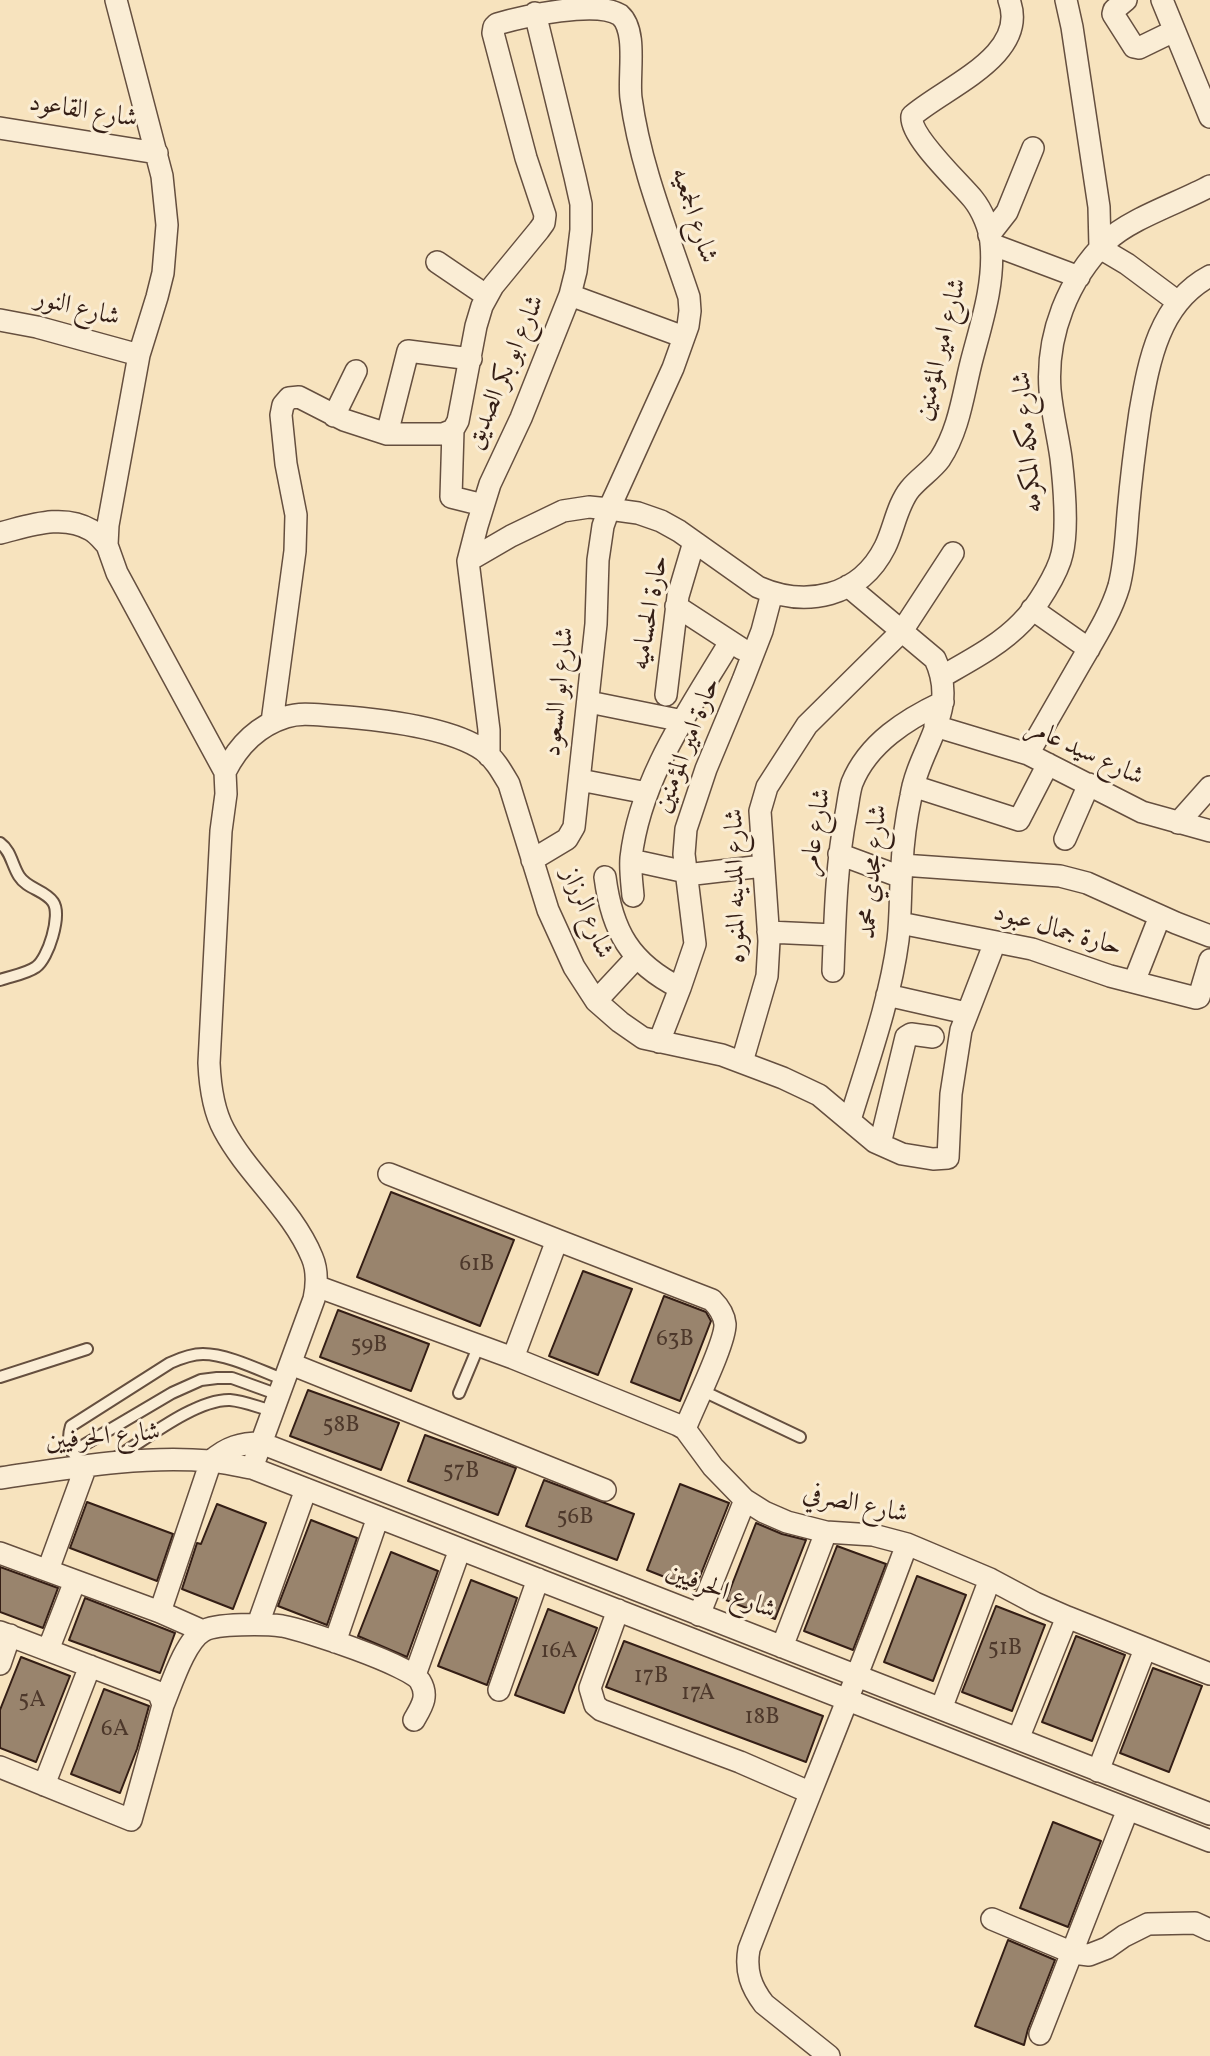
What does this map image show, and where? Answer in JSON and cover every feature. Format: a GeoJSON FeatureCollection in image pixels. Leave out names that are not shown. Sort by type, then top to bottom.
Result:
{"type":"FeatureCollection","features":[{"type":"Feature","properties":{"kind":"street"},"geometry":{"type":"LineString","coordinates":[[116,0],[157,153],[166,200],[166,249],[158,297],[139,355],[108,525],[107,545],[117,573],[225,772],[210,1083],[222,1128],[244,1161],[291,1220],[312,1257],[316,1286],[314,1299],[252,1468]]}},
{"type":"Feature","properties":{"kind":"street","name":"شارع امير المؤمنين"},"geometry":{"type":"LineString","coordinates":[[468,561],[563,511],[589,507],[638,513],[661,521],[758,587],[791,598],[830,594],[848,586],[870,569],[886,546],[910,489],[939,460],[955,428],[992,272],[990,240],[984,218],[975,201],[942,166],[912,126],[912,116],[981,67],[1007,41],[1013,24],[1013,11],[1009,0]]}},
{"type":"Feature","properties":{"kind":"street"},"geometry":{"type":"LineString","coordinates":[[1066,0],[1099,207],[1100,248],[1127,264],[1178,302]]}},
{"type":"Feature","properties":{"kind":"street"},"geometry":{"type":"LineString","coordinates":[[1126,0],[1113,14],[1136,49],[1174,31]]}},
{"type":"Feature","properties":{"kind":"street"},"geometry":{"type":"LineString","coordinates":[[1162,0],[1210,117]]}},
{"type":"Feature","properties":{"kind":"street","name":"شارع الجمعيه"},"geometry":{"type":"LineString","coordinates":[[536,13],[581,6],[601,7],[612,10],[628,25],[631,96],[635,119],[658,210],[689,297],[690,311],[684,337],[651,420],[609,509]]}},
{"type":"Feature","properties":{"kind":"street"},"geometry":{"type":"LineString","coordinates":[[483,505],[451,497],[453,430],[458,421],[479,316],[487,296],[544,223],[544,210],[526,158],[493,31],[497,24],[536,13]]}},
{"type":"Feature","properties":{"kind":"street","name":"شارع ابو بكر الصديق"},"geometry":{"type":"LineString","coordinates":[[489,756],[489,730],[468,561],[490,484],[521,418],[570,295],[576,271],[580,230],[581,204],[536,13]]}},
{"type":"Feature","properties":{"kind":"street","name":"شارع القاعود"},"geometry":{"type":"LineString","coordinates":[[0,128],[157,153]]}},
{"type":"Feature","properties":{"kind":"street"},"geometry":{"type":"LineString","coordinates":[[1033,148],[1007,212],[990,240],[1079,277]]}},
{"type":"Feature","properties":{"kind":"street","name":"شارع مكه المكرمه"},"geometry":{"type":"LineString","coordinates":[[943,676],[993,647],[1023,621],[1045,591],[1062,554],[1065,511],[1061,461],[1050,390],[1051,351],[1062,307],[1079,277],[1108,239],[1137,221],[1186,200],[1210,186]]}},
{"type":"Feature","properties":{"kind":"street"},"geometry":{"type":"LineString","coordinates":[[437,262],[487,296]]}},
{"type":"Feature","properties":{"kind":"street"},"geometry":{"type":"LineString","coordinates":[[1028,754],[1088,649],[1119,587],[1137,435],[1148,367],[1157,338],[1178,302],[1210,276]]}},
{"type":"Feature","properties":{"kind":"street"},"geometry":{"type":"LineString","coordinates":[[570,295],[684,337]]}},
{"type":"Feature","properties":{"kind":"street","name":"شارع النور"},"geometry":{"type":"LineString","coordinates":[[0,320],[37,327],[139,355]]}},
{"type":"Feature","properties":{"kind":"street"},"geometry":{"type":"LineString","coordinates":[[387,434],[408,351],[471,359]]}},
{"type":"Feature","properties":{"kind":"street"},"geometry":{"type":"LineString","coordinates":[[334,416],[356,371]]}},
{"type":"Feature","properties":{"kind":"street"},"geometry":{"type":"LineString","coordinates":[[272,722],[295,551],[296,514],[286,464],[281,415],[283,405],[289,398],[299,397],[334,416],[387,434],[429,435],[453,430]]}},
{"type":"Feature","properties":{"kind":"street","name":"شارع ابو السعود"},"geometry":{"type":"LineString","coordinates":[[532,860],[567,839],[576,818],[596,624],[598,561],[603,526],[609,509]]}},
{"type":"Feature","properties":{"kind":"street"},"geometry":{"type":"LineString","coordinates":[[0,533],[53,521],[74,522],[93,530],[107,545]]}},
{"type":"Feature","properties":{"kind":"street","name":"حارة الحساميه"},"geometry":{"type":"LineString","coordinates":[[666,695],[676,607],[694,542]]}},
{"type":"Feature","properties":{"kind":"street","name":"شارع المدينه المنوره"},"geometry":{"type":"LineString","coordinates":[[742,1062],[767,976],[768,932],[760,811],[767,787],[807,726],[902,631],[953,553]]}},
{"type":"Feature","properties":{"kind":"street"},"geometry":{"type":"LineString","coordinates":[[848,586],[936,659],[943,676]]}},
{"type":"Feature","properties":{"kind":"street","name":"حارة امير المؤمنين"},"geometry":{"type":"LineString","coordinates":[[659,1042],[695,944],[684,843],[689,818],[752,656],[772,593]]}},
{"type":"Feature","properties":{"kind":"street"},"geometry":{"type":"LineString","coordinates":[[676,607],[752,656]]}},
{"type":"Feature","properties":{"kind":"street"},"geometry":{"type":"LineString","coordinates":[[1032,609],[1088,649]]}},
{"type":"Feature","properties":{"kind":"street"},"geometry":{"type":"LineString","coordinates":[[633,896],[631,860],[638,821],[647,793],[683,721],[730,642]]}},
{"type":"Feature","properties":{"kind":"street","name":"شارع مجدي محمد"},"geometry":{"type":"LineString","coordinates":[[850,1120],[893,969],[900,923],[904,837],[913,786],[942,710],[943,676]]}},
{"type":"Feature","properties":{"kind":"street"},"geometry":{"type":"LineString","coordinates":[[589,702],[683,721]]}},
{"type":"Feature","properties":{"kind":"street","name":"شارع عامر"},"geometry":{"type":"LineString","coordinates":[[833,971],[839,854],[852,784],[863,764],[880,743],[904,723],[943,702]]}},
{"type":"Feature","properties":{"kind":"street","name":"شارع الرزاز"},"geometry":{"type":"LineString","coordinates":[[225,772],[233,757],[257,731],[272,722],[297,714],[397,723],[436,731],[484,751],[498,766],[509,784],[548,910],[575,967],[596,1001],[643,1038],[722,1055],[819,1095],[880,1144],[902,1154],[933,1159],[948,1158],[951,1094],[966,1013]]}},
{"type":"Feature","properties":{"kind":"street","name":"شارع سيد عامر"},"geometry":{"type":"LineString","coordinates":[[935,726],[1028,754],[1142,812],[1210,831]]}},
{"type":"Feature","properties":{"kind":"street"},"geometry":{"type":"LineString","coordinates":[[913,786],[1019,820],[1048,764]]}},
{"type":"Feature","properties":{"kind":"street"},"geometry":{"type":"LineString","coordinates":[[580,780],[647,793]]}},
{"type":"Feature","properties":{"kind":"street"},"geometry":{"type":"LineString","coordinates":[[1065,839],[1089,785]]}},
{"type":"Feature","properties":{"kind":"street"},"geometry":{"type":"LineString","coordinates":[[1178,823],[1210,787]]}},
{"type":"Feature","properties":{"kind":"street"},"geometry":{"type":"LineString","coordinates":[[839,854],[901,871],[1060,876],[1087,883],[1160,916],[1209,932]]}},
{"type":"Feature","properties":{"kind":"street"},"geometry":{"type":"LineString","coordinates":[[631,860],[686,873],[763,866]]}},
{"type":"Feature","properties":{"kind":"street"},"geometry":{"type":"LineString","coordinates":[[605,877],[609,906],[620,933],[637,957],[657,975],[680,988]]}},
{"type":"Feature","properties":{"kind":"street"},"geometry":{"type":"LineString","coordinates":[[1134,982],[1160,916]]}},
{"type":"Feature","properties":{"kind":"street","name":"حارة جمال عبود"},"geometry":{"type":"LineString","coordinates":[[900,923],[1032,949],[1110,976],[1198,998],[1210,960]]}},
{"type":"Feature","properties":{"kind":"street"},"geometry":{"type":"LineString","coordinates":[[768,932],[834,935]]}},
{"type":"Feature","properties":{"kind":"street"},"geometry":{"type":"LineString","coordinates":[[887,995],[966,1013],[995,942]]}},
{"type":"Feature","properties":{"kind":"street"},"geometry":{"type":"LineString","coordinates":[[596,1001],[637,957]]}},
{"type":"Feature","properties":{"kind":"street"},"geometry":{"type":"LineString","coordinates":[[880,1144],[906,1037],[911,1034],[933,1037]]}},
{"type":"Feature","properties":{"kind":"street"},"geometry":{"type":"LineString","coordinates":[[316,1286],[513,1358],[685,1429],[724,1336],[724,1316],[712,1300],[388,1174]]}},
{"type":"Feature","properties":{"kind":"street"},"geometry":{"type":"LineString","coordinates":[[513,1358],[557,1240]]}},
{"type":"Feature","properties":{"kind":"street"},"geometry":{"type":"LineString","coordinates":[[282,1387],[605,1490]]}},
{"type":"Feature","properties":{"kind":"street","name":"شارع الصرفي"},"geometry":{"type":"LineString","coordinates":[[685,1429],[713,1467],[745,1500],[764,1512],[787,1522],[826,1532],[873,1535],[907,1544],[990,1579],[1067,1617],[1210,1675]]}},
{"type":"Feature","properties":{"kind":"street","name":"شارع الحرفيين"},"geometry":{"type":"LineString","coordinates":[[211,1461],[235,1446],[261,1443],[1210,1814]]}},
{"type":"Feature","properties":{"kind":"street"},"geometry":{"type":"LineString","coordinates":[[48,1570],[88,1461]]}},
{"type":"Feature","properties":{"kind":"street","name":"شارع الحرفيين"},"geometry":{"type":"LineString","coordinates":[[0,1478],[88,1461],[211,1461],[252,1468],[1210,1841]]}},
{"type":"Feature","properties":{"kind":"street"},"geometry":{"type":"LineString","coordinates":[[160,1612],[211,1461]]}},
{"type":"Feature","properties":{"kind":"street"},"geometry":{"type":"LineString","coordinates":[[258,1624],[306,1489]]}},
{"type":"Feature","properties":{"kind":"street"},"geometry":{"type":"LineString","coordinates":[[699,1615],[745,1500]]}},
{"type":"Feature","properties":{"kind":"street"},"geometry":{"type":"LineString","coordinates":[[335,1642],[378,1517]]}},
{"type":"Feature","properties":{"kind":"street"},"geometry":{"type":"LineString","coordinates":[[782,1647],[826,1532]]}},
{"type":"Feature","properties":{"kind":"street"},"geometry":{"type":"LineString","coordinates":[[829,2056],[764,2004],[752,1986],[747,1967],[749,1949],[809,1792],[858,1677],[907,1544]]}},
{"type":"Feature","properties":{"kind":"street"},"geometry":{"type":"LineString","coordinates":[[415,1675],[460,1549]]}},
{"type":"Feature","properties":{"kind":"street"},"geometry":{"type":"LineString","coordinates":[[0,1553],[203,1630]]}},
{"type":"Feature","properties":{"kind":"street"},"geometry":{"type":"LineString","coordinates":[[499,1690],[538,1579]]}},
{"type":"Feature","properties":{"kind":"street"},"geometry":{"type":"LineString","coordinates":[[941,1709],[990,1579]]}},
{"type":"Feature","properties":{"kind":"street"},"geometry":{"type":"LineString","coordinates":[[48,1650],[75,1581]]}},
{"type":"Feature","properties":{"kind":"street"},"geometry":{"type":"LineString","coordinates":[[618,1610],[590,1688],[595,1705],[601,1710],[740,1762],[809,1792]]}},
{"type":"Feature","properties":{"kind":"street"},"geometry":{"type":"LineString","coordinates":[[1018,1740],[1067,1617]]}},
{"type":"Feature","properties":{"kind":"street"},"geometry":{"type":"LineString","coordinates":[[0,1767],[131,1820],[163,1705],[190,1644],[203,1630],[221,1626],[258,1624],[284,1627],[335,1642],[415,1675],[425,1690],[425,1702],[414,1720]]}},
{"type":"Feature","properties":{"kind":"street"},"geometry":{"type":"LineString","coordinates":[[0,1664],[5,1634],[155,1691],[163,1705]]}},
{"type":"Feature","properties":{"kind":"street"},"geometry":{"type":"LineString","coordinates":[[1098,1771],[1145,1649]]}},
{"type":"Feature","properties":{"kind":"street"},"geometry":{"type":"LineString","coordinates":[[44,1785],[90,1666]]}},
{"type":"Feature","properties":{"kind":"street"},"geometry":{"type":"LineString","coordinates":[[1168,1825],[1177,1801]]}},
{"type":"Feature","properties":{"kind":"street"},"geometry":{"type":"LineString","coordinates":[[1040,2034],[1128,1809]]}},
{"type":"Feature","properties":{"kind":"street"},"geometry":{"type":"LineString","coordinates":[[992,1920],[1073,1953],[1089,1955],[1107,1948],[1147,1924],[1195,1923],[1210,1930]]}},
{"type":"Feature","properties":{"kind":"lane"},"geometry":{"type":"LineString","coordinates":[[0,843],[8,850],[19,876],[29,886],[51,899],[57,911],[41,963],[33,970],[0,980]]}},
{"type":"Feature","properties":{"kind":"lane"},"geometry":{"type":"LineString","coordinates":[[459,1393],[478,1345]]}},
{"type":"Feature","properties":{"kind":"lane"},"geometry":{"type":"LineString","coordinates":[[0,1377],[87,1349]]}},
{"type":"Feature","properties":{"kind":"lane"},"geometry":{"type":"LineString","coordinates":[[88,1461],[68,1434],[71,1426],[185,1356],[217,1355],[282,1387]]}},
{"type":"Feature","properties":{"kind":"lane"},"geometry":{"type":"LineString","coordinates":[[88,1461],[179,1389],[201,1380],[232,1378],[282,1387]]}},
{"type":"Feature","properties":{"kind":"lane"},"geometry":{"type":"LineString","coordinates":[[88,1461],[200,1408],[282,1387]]}},
{"type":"Feature","properties":{"kind":"lane"},"geometry":{"type":"LineString","coordinates":[[701,1390],[800,1437]]}},
{"type":"Feature","properties":{"kind":"building"},"geometry":{"type":"Polygon","coordinates":[[[391,1192],[514,1240],[480,1326],[357,1277],[391,1192]]]}},
{"type":"Feature","properties":{"kind":"building"},"geometry":{"type":"Polygon","coordinates":[[[583,1271],[632,1289],[598,1375],[549,1356],[583,1271]]]}},
{"type":"Feature","properties":{"kind":"building"},"geometry":{"type":"Polygon","coordinates":[[[664,1296],[706,1312],[711,1321],[680,1401],[631,1382],[664,1296]]]}},
{"type":"Feature","properties":{"kind":"building"},"geometry":{"type":"Polygon","coordinates":[[[338,1310],[429,1344],[411,1391],[320,1357],[338,1310]]]}},
{"type":"Feature","properties":{"kind":"building"},"geometry":{"type":"Polygon","coordinates":[[[308,1390],[399,1423],[381,1470],[290,1436],[308,1390]]]}},
{"type":"Feature","properties":{"kind":"building"},"geometry":{"type":"Polygon","coordinates":[[[425,1435],[516,1468],[498,1515],[408,1481],[425,1435]]]}},
{"type":"Feature","properties":{"kind":"building"},"geometry":{"type":"Polygon","coordinates":[[[544,1480],[634,1514],[617,1560],[526,1526],[544,1480]]]}},
{"type":"Feature","properties":{"kind":"building"},"geometry":{"type":"Polygon","coordinates":[[[680,1484],[729,1503],[695,1589],[647,1570],[680,1484]]]}},
{"type":"Feature","properties":{"kind":"building"},"geometry":{"type":"Polygon","coordinates":[[[87,1502],[173,1534],[157,1581],[70,1548],[87,1502]]]}},
{"type":"Feature","properties":{"kind":"building"},"geometry":{"type":"Polygon","coordinates":[[[217,1504],[266,1523],[233,1609],[182,1589],[197,1543],[201,1544],[217,1504]]]}},
{"type":"Feature","properties":{"kind":"building"},"geometry":{"type":"Polygon","coordinates":[[[311,1520],[357,1538],[327,1625],[278,1606],[311,1520]]]}},
{"type":"Feature","properties":{"kind":"building"},"geometry":{"type":"Polygon","coordinates":[[[756,1523],[806,1540],[775,1619],[726,1600],[756,1523]]]}},
{"type":"Feature","properties":{"kind":"building"},"geometry":{"type":"Polygon","coordinates":[[[837,1546],[886,1564],[853,1650],[804,1631],[837,1546]]]}},
{"type":"Feature","properties":{"kind":"building"},"geometry":{"type":"Polygon","coordinates":[[[391,1552],[438,1571],[407,1657],[358,1636],[391,1552]]]}},
{"type":"Feature","properties":{"kind":"building"},"geometry":{"type":"Polygon","coordinates":[[[0,1567],[58,1588],[43,1628],[0,1612],[0,1567]]]}},
{"type":"Feature","properties":{"kind":"building"},"geometry":{"type":"Polygon","coordinates":[[[917,1576],[966,1595],[933,1681],[884,1662],[917,1576]]]}},
{"type":"Feature","properties":{"kind":"building"},"geometry":{"type":"Polygon","coordinates":[[[471,1580],[517,1598],[487,1685],[438,1666],[471,1580]]]}},
{"type":"Feature","properties":{"kind":"building"},"geometry":{"type":"Polygon","coordinates":[[[85,1598],[175,1633],[160,1673],[69,1640],[85,1598]]]}},
{"type":"Feature","properties":{"kind":"building"},"geometry":{"type":"Polygon","coordinates":[[[996,1606],[1045,1625],[1012,1711],[962,1692],[996,1606]]]}},
{"type":"Feature","properties":{"kind":"building"},"geometry":{"type":"Polygon","coordinates":[[[548,1609],[597,1628],[564,1713],[515,1695],[548,1609]]]}},
{"type":"Feature","properties":{"kind":"building"},"geometry":{"type":"Polygon","coordinates":[[[1076,1636],[1125,1655],[1092,1741],[1042,1722],[1076,1636]]]}},
{"type":"Feature","properties":{"kind":"building"},"geometry":{"type":"Polygon","coordinates":[[[624,1641],[823,1716],[806,1762],[606,1687],[624,1641]]]}},
{"type":"Feature","properties":{"kind":"building"},"geometry":{"type":"Polygon","coordinates":[[[21,1657],[70,1676],[36,1762],[0,1748],[0,1710],[21,1657]]]}},
{"type":"Feature","properties":{"kind":"building"},"geometry":{"type":"Polygon","coordinates":[[[1153,1668],[1202,1686],[1169,1772],[1120,1753],[1153,1668]]]}},
{"type":"Feature","properties":{"kind":"building"},"geometry":{"type":"Polygon","coordinates":[[[104,1689],[149,1706],[137,1749],[120,1793],[71,1774],[104,1689]]]}},
{"type":"Feature","properties":{"kind":"building"},"geometry":{"type":"Polygon","coordinates":[[[1053,1822],[1101,1841],[1068,1927],[1020,1908],[1053,1822]]]}},
{"type":"Feature","properties":{"kind":"building"},"geometry":{"type":"Polygon","coordinates":[[[1008,1940],[1055,1960],[1024,2045],[975,2026],[1008,1940]]]}}]}
